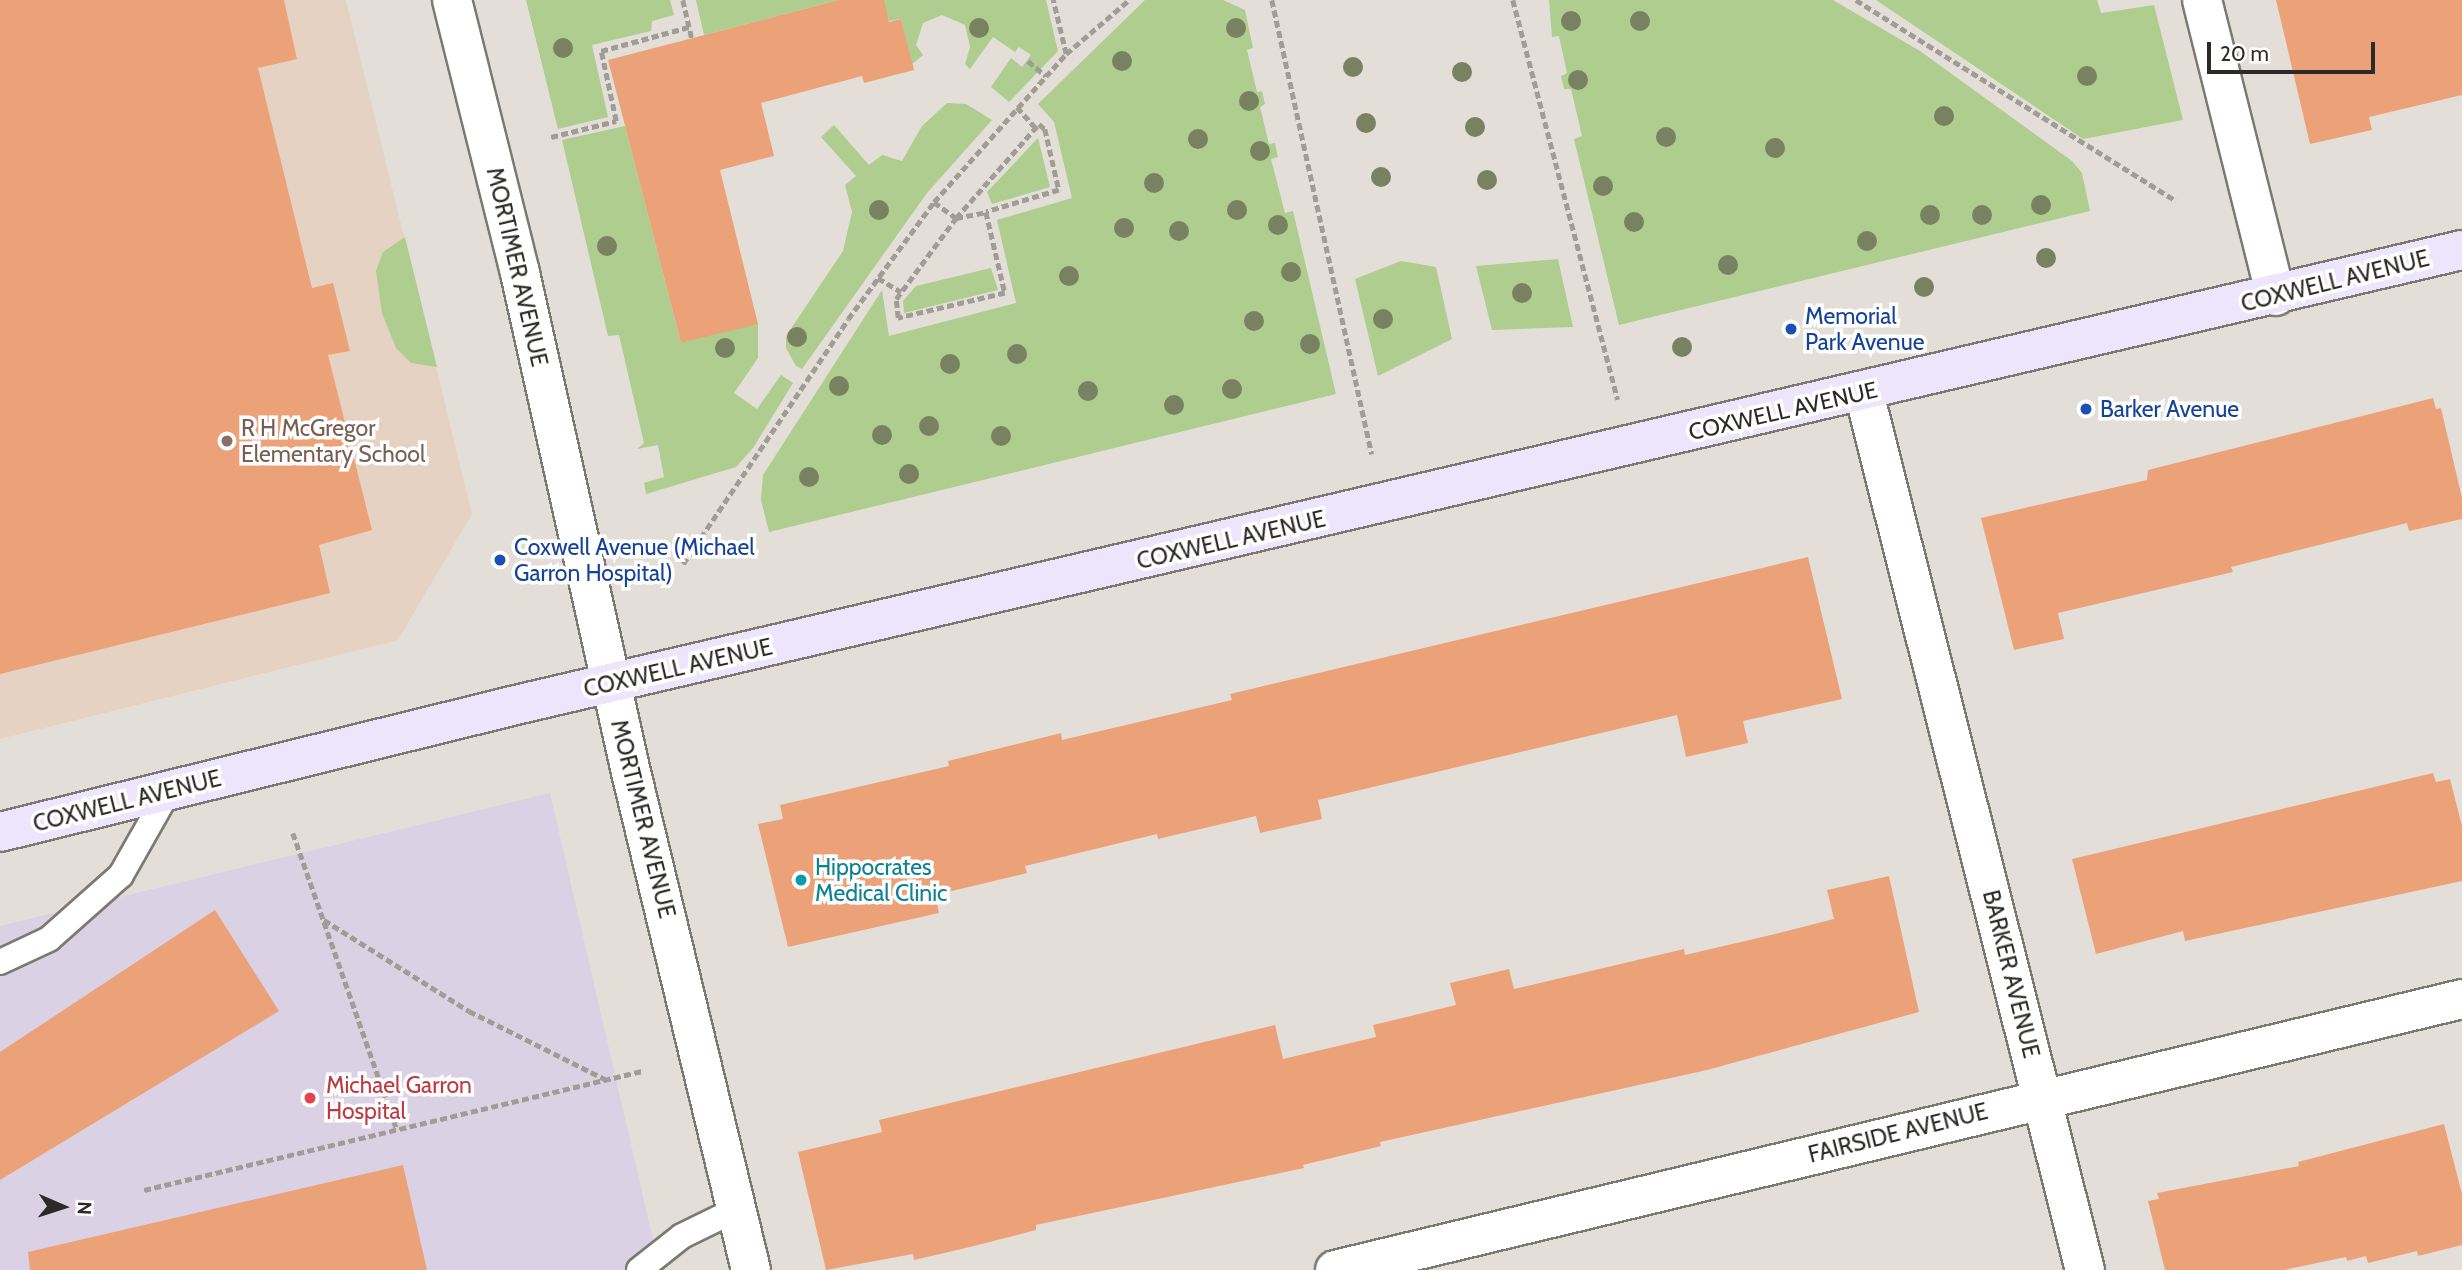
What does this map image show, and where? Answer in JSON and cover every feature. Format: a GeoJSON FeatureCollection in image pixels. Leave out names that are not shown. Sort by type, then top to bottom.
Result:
{"type":"FeatureCollection","features":[{"type":"Feature","properties":{"kind":"main road","name":"COXWELL AVENUE"},"geometry":{"type":"LineString","coordinates":[[0,832],[611,683],[1864,393],[2462,250]]}},
{"type":"Feature","properties":{"kind":"street","name":"MORTIMER AVENUE"},"geometry":{"type":"LineString","coordinates":[[452,0],[520,273],[611,683],[751,1270]]}},
{"type":"Feature","properties":{"kind":"street"},"geometry":{"type":"LineString","coordinates":[[2202,0],[2276,296]]}},
{"type":"Feature","properties":{"kind":"street","name":"BARKER AVENUE"},"geometry":{"type":"LineString","coordinates":[[1864,393],[2085,1270]]}},
{"type":"Feature","properties":{"kind":"street","name":"FAIRSIDE AVENUE"},"geometry":{"type":"LineString","coordinates":[[1335,1270],[2462,999]]}},
{"type":"Feature","properties":{"kind":"lane"},"geometry":{"type":"LineString","coordinates":[[0,962],[49,939],[121,875],[167,792]]}},
{"type":"Feature","properties":{"kind":"lane"},"geometry":{"type":"LineString","coordinates":[[639,1270],[682,1236],[737,1209]]}},
{"type":"Feature","properties":{"kind":"path"},"geometry":{"type":"LineString","coordinates":[[683,0],[692,38]]}},
{"type":"Feature","properties":{"kind":"path"},"geometry":{"type":"LineString","coordinates":[[1053,0],[1066,54]]}},
{"type":"Feature","properties":{"kind":"path"},"geometry":{"type":"LineString","coordinates":[[683,564],[878,278],[934,202],[1066,54],[1129,0]]}},
{"type":"Feature","properties":{"kind":"path"},"geometry":{"type":"LineString","coordinates":[[1272,0],[1384,504]]}},
{"type":"Feature","properties":{"kind":"path"},"geometry":{"type":"LineString","coordinates":[[1513,0],[1629,446]]}},
{"type":"Feature","properties":{"kind":"path"},"geometry":{"type":"LineString","coordinates":[[1856,0],[2176,201]]}},
{"type":"Feature","properties":{"kind":"path"},"geometry":{"type":"LineString","coordinates":[[551,137],[616,121],[601,51],[689,27]]}},
{"type":"Feature","properties":{"kind":"path"},"geometry":{"type":"LineString","coordinates":[[1028,61],[1046,76]]}},
{"type":"Feature","properties":{"kind":"path"},"geometry":{"type":"LineString","coordinates":[[1017,107],[1036,128]]}},
{"type":"Feature","properties":{"kind":"path"},"geometry":{"type":"LineString","coordinates":[[934,202],[956,218],[1059,190],[1045,129],[1039,124],[956,218],[896,299],[898,318],[1005,293],[986,212]]}},
{"type":"Feature","properties":{"kind":"path"},"geometry":{"type":"LineString","coordinates":[[878,278],[901,292]]}},
{"type":"Feature","properties":{"kind":"path"},"geometry":{"type":"LineString","coordinates":[[293,833],[396,1127]]}},
{"type":"Feature","properties":{"kind":"path"},"geometry":{"type":"LineString","coordinates":[[324,920],[469,1012],[607,1080]]}},
{"type":"Feature","properties":{"kind":"path"},"geometry":{"type":"LineString","coordinates":[[144,1190],[396,1127],[642,1071]]}},
{"type":"Feature","properties":{"kind":"shaded area","name":"R H McGregor Elementary School"},"geometry":{"type":"Polygon","coordinates":[[[0,0],[346,0],[472,514],[398,640],[0,739],[0,0]]]}},
{"type":"Feature","properties":{"kind":"shaded area","name":"Michael Garron Hospital"},"geometry":{"type":"Polygon","coordinates":[[[550,793],[660,1270],[0,1270],[0,926],[550,793]]]}},
{"type":"Feature","properties":{"kind":"green space"},"geometry":{"type":"Polygon","coordinates":[[[526,0],[670,0],[674,15],[652,21],[651,31],[592,45],[608,117],[558,129],[526,0]]]}},
{"type":"Feature","properties":{"kind":"green space"},"geometry":{"type":"Polygon","coordinates":[[[696,0],[839,0],[704,35],[696,0]]]}},
{"type":"Feature","properties":{"kind":"green space"},"geometry":{"type":"Polygon","coordinates":[[[883,0],[1046,0],[1058,51],[1009,102],[991,87],[1011,58],[1022,67],[1031,55],[1019,47],[1015,52],[993,37],[970,69],[965,64],[970,47],[965,25],[942,15],[923,23],[916,45],[923,55],[912,64],[901,19],[889,21],[883,0]]]}},
{"type":"Feature","properties":{"kind":"green space"},"geometry":{"type":"Polygon","coordinates":[[[1145,0],[1223,0],[1245,10],[1253,48],[1247,50],[1257,92],[1262,91],[1265,104],[1260,107],[1269,144],[1275,143],[1278,157],[1271,159],[1285,213],[1293,211],[1336,394],[769,532],[761,500],[763,475],[882,290],[889,336],[1016,303],[997,220],[1072,198],[1054,122],[1038,104],[1145,0]]]}},
{"type":"Feature","properties":{"kind":"green space"},"geometry":{"type":"Polygon","coordinates":[[[1549,0],[1833,0],[1920,51],[2072,161],[2082,173],[2090,211],[1619,325],[1574,139],[1582,136],[1571,89],[1564,89],[1561,76],[1567,73],[1559,36],[1552,37],[1549,0]]]}},
{"type":"Feature","properties":{"kind":"green space"},"geometry":{"type":"Polygon","coordinates":[[[1876,0],[2097,0],[2101,13],[2154,5],[2183,120],[2083,139],[1876,0]]]}},
{"type":"Feature","properties":{"kind":"green space"},"geometry":{"type":"Polygon","coordinates":[[[947,103],[966,104],[992,120],[927,193],[802,369],[796,366],[786,348],[786,336],[843,251],[852,212],[845,185],[856,176],[821,137],[834,125],[869,165],[882,155],[902,161],[922,126],[947,103]]]}},
{"type":"Feature","properties":{"kind":"green space"},"geometry":{"type":"Polygon","coordinates":[[[625,126],[681,343],[758,323],[758,358],[734,393],[757,409],[781,375],[793,383],[753,448],[736,467],[646,494],[644,483],[664,477],[658,445],[637,449],[644,443],[619,335],[608,336],[562,140],[625,126]]]}},
{"type":"Feature","properties":{"kind":"green space"},"geometry":{"type":"Polygon","coordinates":[[[1038,138],[1050,187],[992,204],[987,192],[1038,138]]]}},
{"type":"Feature","properties":{"kind":"green space"},"geometry":{"type":"Polygon","coordinates":[[[405,237],[437,367],[411,363],[396,348],[382,313],[376,271],[383,252],[405,237]]]}},
{"type":"Feature","properties":{"kind":"green space"},"geometry":{"type":"Polygon","coordinates":[[[1558,259],[1573,327],[1492,330],[1476,266],[1558,259]]]}},
{"type":"Feature","properties":{"kind":"green space"},"geometry":{"type":"Polygon","coordinates":[[[1401,261],[1436,267],[1452,339],[1378,376],[1355,279],[1401,261]]]}},
{"type":"Feature","properties":{"kind":"green space"},"geometry":{"type":"Polygon","coordinates":[[[991,268],[998,290],[904,313],[903,301],[916,286],[991,268]]]}},
{"type":"Feature","properties":{"kind":"building","name":"R H McGregor Elementary School"},"geometry":{"type":"Polygon","coordinates":[[[0,0],[284,0],[297,59],[258,68],[312,288],[333,283],[350,351],[328,355],[372,530],[319,545],[330,593],[0,674],[0,0]]]}},
{"type":"Feature","properties":{"kind":"building"},"geometry":{"type":"Polygon","coordinates":[[[839,0],[884,0],[889,22],[901,19],[914,70],[864,83],[862,76],[761,103],[774,156],[720,170],[758,324],[681,343],[608,60],[839,0]]]}},
{"type":"Feature","properties":{"kind":"building"},"geometry":{"type":"Polygon","coordinates":[[[2276,0],[2462,0],[2462,95],[2369,117],[2372,130],[2310,144],[2276,0]]]}},
{"type":"Feature","properties":{"kind":"building"},"geometry":{"type":"Polygon","coordinates":[[[2433,398],[2436,409],[2441,408],[2462,498],[2462,519],[2409,531],[2407,523],[2231,567],[2233,572],[2058,613],[2064,639],[2014,650],[1981,518],[2147,480],[2148,470],[2433,398]]]}},
{"type":"Feature","properties":{"kind":"building"},"geometry":{"type":"Polygon","coordinates":[[[1808,557],[1842,699],[1743,721],[1748,743],[1686,757],[1677,715],[1318,800],[1322,819],[1260,833],[1256,816],[1158,839],[1157,834],[1025,866],[1027,873],[935,895],[939,913],[788,947],[758,824],[783,819],[780,805],[949,766],[948,761],[1061,733],[1062,740],[1232,700],[1230,694],[1808,557]]]}},
{"type":"Feature","properties":{"kind":"building"},"geometry":{"type":"Polygon","coordinates":[[[2433,773],[2436,782],[2450,779],[2462,826],[2462,881],[2185,941],[2183,931],[2096,954],[2072,859],[2433,773]]]}},
{"type":"Feature","properties":{"kind":"building"},"geometry":{"type":"Polygon","coordinates":[[[1889,876],[1919,1012],[1707,1070],[1380,1142],[1381,1146],[1303,1165],[1304,1168],[1036,1225],[1036,1230],[970,1247],[914,1260],[913,1254],[826,1270],[798,1152],[882,1132],[879,1120],[1275,1025],[1283,1059],[1376,1037],[1373,1025],[1456,1005],[1450,983],[1509,969],[1514,989],[1684,949],[1685,955],[1775,934],[1834,919],[1827,890],[1889,876]]]}},
{"type":"Feature","properties":{"kind":"building"},"geometry":{"type":"Polygon","coordinates":[[[215,910],[279,1011],[0,1180],[0,1052],[215,910]]]}},
{"type":"Feature","properties":{"kind":"building"},"geometry":{"type":"Polygon","coordinates":[[[2444,1124],[2462,1194],[2462,1245],[2418,1256],[2417,1251],[2368,1263],[2366,1256],[2347,1261],[2346,1257],[2284,1270],[2165,1270],[2148,1201],[2159,1199],[2157,1193],[2299,1166],[2298,1162],[2444,1124]]]}},
{"type":"Feature","properties":{"kind":"building","name":"Michael Garron Hospital"},"geometry":{"type":"Polygon","coordinates":[[[403,1165],[427,1270],[30,1270],[28,1252],[403,1165]]]}},
{"type":"Feature","properties":{"kind":"place","name":"Memorial Park Avenue"},"geometry":{"type":"Point","coordinates":[1791,329]}},
{"type":"Feature","properties":{"kind":"place","name":"Barker Avenue"},"geometry":{"type":"Point","coordinates":[2086,409]}},
{"type":"Feature","properties":{"kind":"place","name":"R H McGregor Elementary School"},"geometry":{"type":"Point","coordinates":[227,441]}},
{"type":"Feature","properties":{"kind":"place","name":"Coxwell Avenue (Michael Garron Hospital)"},"geometry":{"type":"Point","coordinates":[500,560]}},
{"type":"Feature","properties":{"kind":"place","name":"Hippocrates Medical Clinic"},"geometry":{"type":"Point","coordinates":[801,880]}},
{"type":"Feature","properties":{"kind":"place","name":"Michael Garron Hospital"},"geometry":{"type":"Point","coordinates":[310,1098]}}]}
